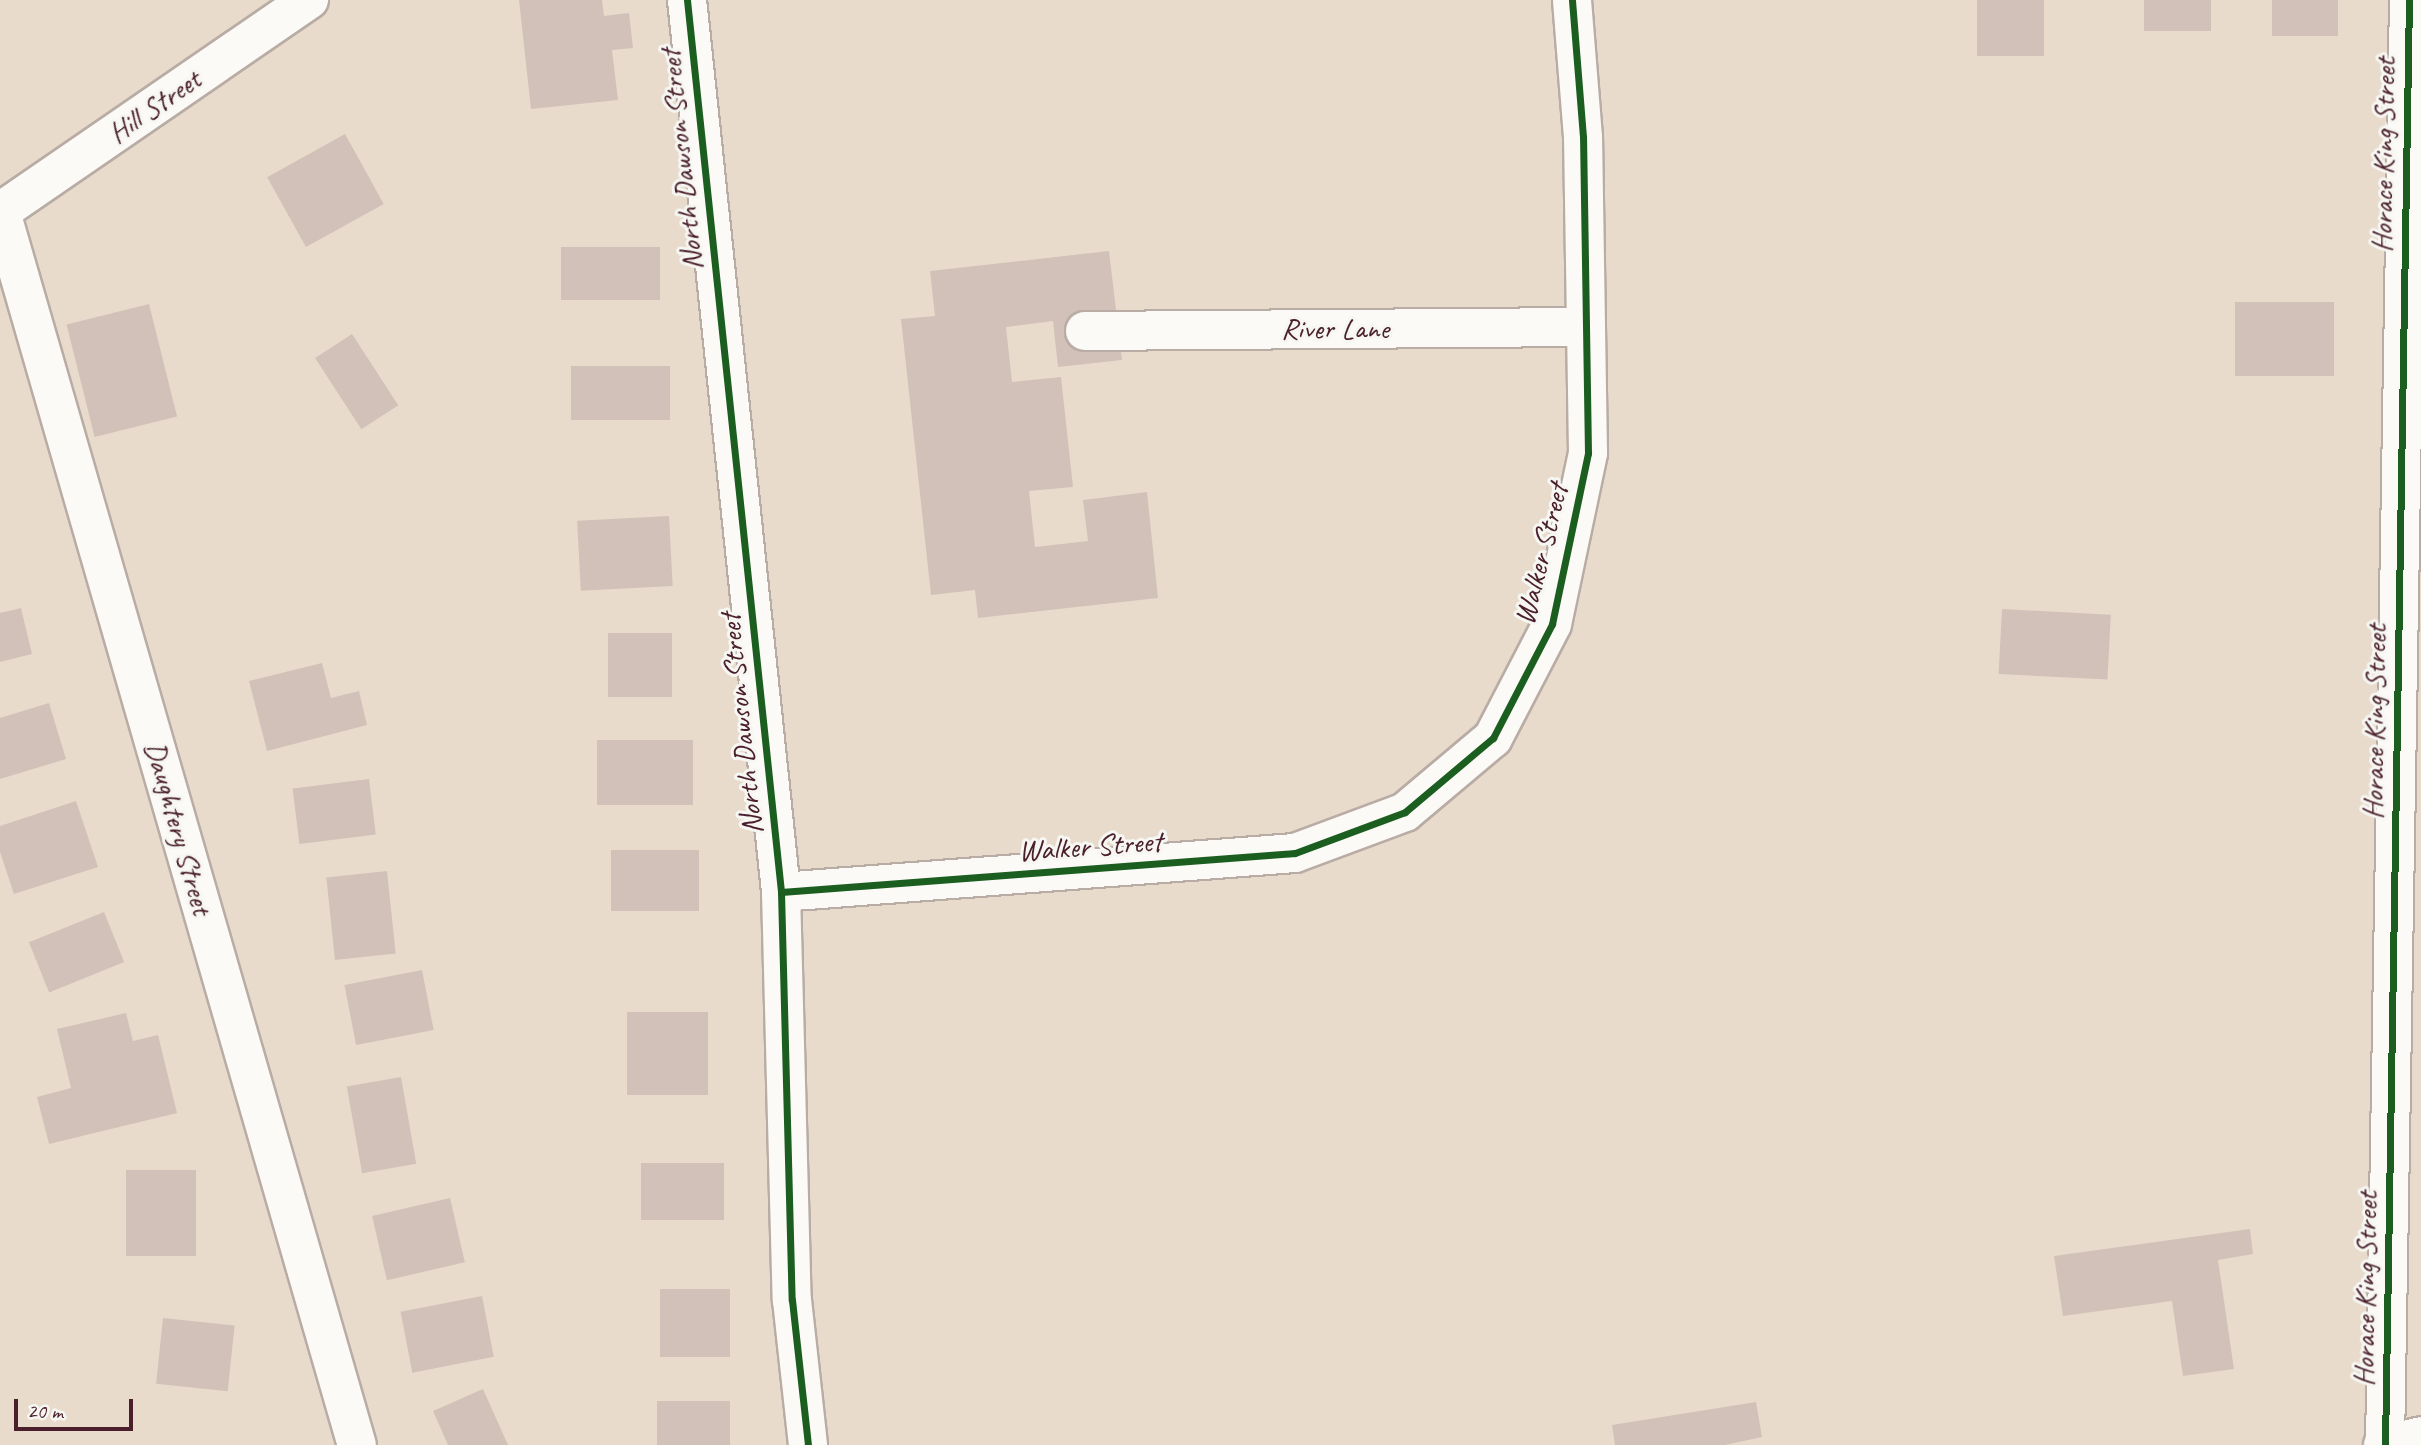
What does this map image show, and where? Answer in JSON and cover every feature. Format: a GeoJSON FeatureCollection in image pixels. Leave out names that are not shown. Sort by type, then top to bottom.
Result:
{"type":"FeatureCollection","features":[{"type":"Feature","properties":{"kind":"street","name":"Hill Street"},"geometry":{"type":"LineString","coordinates":[[0,212],[309,0]]}},
{"type":"Feature","properties":{"kind":"street","name":"North Dawson Street"},"geometry":{"type":"LineString","coordinates":[[687,0],[782,892],[792,1300],[808,1445]]}},
{"type":"Feature","properties":{"kind":"street","name":"Walker Street"},"geometry":{"type":"LineString","coordinates":[[782,892],[1295,853],[1405,812],[1493,738],[1552,624],[1588,453],[1583,137],[1572,0]]}},
{"type":"Feature","properties":{"kind":"street","name":"Horace King Street"},"geometry":{"type":"LineString","coordinates":[[2385,1445],[2412,13]]}},
{"type":"Feature","properties":{"kind":"street","name":"Daughtery Street"},"geometry":{"type":"LineString","coordinates":[[0,212],[357,1445]]}},
{"type":"Feature","properties":{"kind":"street","name":"River Lane"},"geometry":{"type":"LineString","coordinates":[[1085,331],[1586,327]]}},
{"type":"Feature","properties":{"kind":"street"},"geometry":{"type":"LineString","coordinates":[[2385,1445],[2421,1436]]}},
{"type":"Feature","properties":{"kind":"building"},"geometry":{"type":"Polygon","coordinates":[[[519,0],[602,0],[604,16],[629,13],[633,48],[612,50],[618,100],[531,109],[519,0]]]}},
{"type":"Feature","properties":{"kind":"building"},"geometry":{"type":"Polygon","coordinates":[[[1977,0],[2044,0],[2044,56],[1977,56],[1977,0]]]}},
{"type":"Feature","properties":{"kind":"building"},"geometry":{"type":"Polygon","coordinates":[[[2144,0],[2211,0],[2211,31],[2144,31],[2144,0]]]}},
{"type":"Feature","properties":{"kind":"building"},"geometry":{"type":"Polygon","coordinates":[[[2272,0],[2338,0],[2338,36],[2272,36],[2272,0]]]}},
{"type":"Feature","properties":{"kind":"building"},"geometry":{"type":"Polygon","coordinates":[[[345,134],[384,204],[306,247],[267,177],[345,134]]]}},
{"type":"Feature","properties":{"kind":"building"},"geometry":{"type":"Polygon","coordinates":[[[561,247],[660,247],[660,300],[561,300],[561,247]]]}},
{"type":"Feature","properties":{"kind":"building"},"geometry":{"type":"Polygon","coordinates":[[[1109,251],[1122,360],[1058,367],[1053,321],[1006,327],[1012,382],[1061,377],[1073,487],[1029,491],[1035,547],[1088,541],[1083,500],[1147,492],[1158,598],[978,618],[975,590],[931,595],[901,319],[935,316],[930,271],[1109,251]]]}},
{"type":"Feature","properties":{"kind":"building"},"geometry":{"type":"Polygon","coordinates":[[[2235,302],[2334,302],[2334,376],[2235,376],[2235,302]]]}},
{"type":"Feature","properties":{"kind":"building"},"geometry":{"type":"Polygon","coordinates":[[[149,304],[177,417],[95,437],[67,325],[149,304]]]}},
{"type":"Feature","properties":{"kind":"building"},"geometry":{"type":"Polygon","coordinates":[[[352,334],[398,405],[361,429],[315,358],[352,334]]]}},
{"type":"Feature","properties":{"kind":"building"},"geometry":{"type":"Polygon","coordinates":[[[571,366],[670,366],[670,420],[571,420],[571,366]]]}},
{"type":"Feature","properties":{"kind":"building"},"geometry":{"type":"Polygon","coordinates":[[[669,516],[673,586],[581,591],[577,521],[669,516]]]}},
{"type":"Feature","properties":{"kind":"building"},"geometry":{"type":"Polygon","coordinates":[[[21,608],[32,654],[0,662],[0,613],[21,608]]]}},
{"type":"Feature","properties":{"kind":"building"},"geometry":{"type":"Polygon","coordinates":[[[2002,609],[2111,615],[2107,680],[1999,674],[2002,609]]]}},
{"type":"Feature","properties":{"kind":"building"},"geometry":{"type":"Polygon","coordinates":[[[608,633],[672,633],[672,697],[608,697],[608,633]]]}},
{"type":"Feature","properties":{"kind":"building"},"geometry":{"type":"Polygon","coordinates":[[[322,663],[331,698],[359,691],[367,725],[267,751],[249,681],[322,663]]]}},
{"type":"Feature","properties":{"kind":"building"},"geometry":{"type":"Polygon","coordinates":[[[49,703],[66,759],[0,779],[0,718],[49,703]]]}},
{"type":"Feature","properties":{"kind":"building"},"geometry":{"type":"Polygon","coordinates":[[[597,740],[693,740],[693,805],[597,805],[597,740]]]}},
{"type":"Feature","properties":{"kind":"building"},"geometry":{"type":"Polygon","coordinates":[[[369,779],[376,835],[299,844],[293,788],[369,779]]]}},
{"type":"Feature","properties":{"kind":"building"},"geometry":{"type":"Polygon","coordinates":[[[76,801],[98,867],[14,894],[0,852],[0,826],[76,801]]]}},
{"type":"Feature","properties":{"kind":"building"},"geometry":{"type":"Polygon","coordinates":[[[611,850],[699,850],[699,911],[611,911],[611,850]]]}},
{"type":"Feature","properties":{"kind":"building"},"geometry":{"type":"Polygon","coordinates":[[[387,871],[396,954],[335,960],[326,877],[387,871]]]}},
{"type":"Feature","properties":{"kind":"building"},"geometry":{"type":"Polygon","coordinates":[[[104,912],[124,962],[49,992],[29,942],[104,912]]]}},
{"type":"Feature","properties":{"kind":"building"},"geometry":{"type":"Polygon","coordinates":[[[422,970],[434,1030],[356,1045],[344,985],[422,970]]]}},
{"type":"Feature","properties":{"kind":"building"},"geometry":{"type":"Polygon","coordinates":[[[627,1012],[708,1012],[708,1095],[627,1095],[627,1012]]]}},
{"type":"Feature","properties":{"kind":"building"},"geometry":{"type":"Polygon","coordinates":[[[126,1013],[133,1041],[158,1035],[177,1113],[49,1144],[37,1097],[71,1088],[57,1029],[126,1013]]]}},
{"type":"Feature","properties":{"kind":"building"},"geometry":{"type":"Polygon","coordinates":[[[401,1077],[416,1164],[362,1173],[347,1087],[401,1077]]]}},
{"type":"Feature","properties":{"kind":"building"},"geometry":{"type":"Polygon","coordinates":[[[641,1163],[724,1163],[724,1220],[641,1220],[641,1163]]]}},
{"type":"Feature","properties":{"kind":"building"},"geometry":{"type":"Polygon","coordinates":[[[126,1170],[196,1170],[196,1256],[126,1256],[126,1170]]]}},
{"type":"Feature","properties":{"kind":"building"},"geometry":{"type":"Polygon","coordinates":[[[450,1198],[465,1262],[387,1280],[372,1216],[450,1198]]]}},
{"type":"Feature","properties":{"kind":"building"},"geometry":{"type":"Polygon","coordinates":[[[2250,1229],[2253,1254],[2218,1260],[2234,1369],[2183,1376],[2172,1301],[2063,1316],[2054,1256],[2250,1229]]]}},
{"type":"Feature","properties":{"kind":"building"},"geometry":{"type":"Polygon","coordinates":[[[660,1289],[730,1289],[730,1357],[660,1357],[660,1289]]]}},
{"type":"Feature","properties":{"kind":"building"},"geometry":{"type":"Polygon","coordinates":[[[482,1296],[494,1357],[412,1373],[401,1312],[482,1296]]]}},
{"type":"Feature","properties":{"kind":"building"},"geometry":{"type":"Polygon","coordinates":[[[163,1318],[235,1326],[228,1391],[156,1384],[163,1318]]]}},
{"type":"Feature","properties":{"kind":"building"},"geometry":{"type":"Polygon","coordinates":[[[483,1389],[508,1445],[448,1445],[433,1411],[483,1389]]]}},
{"type":"Feature","properties":{"kind":"building"},"geometry":{"type":"Polygon","coordinates":[[[657,1401],[730,1401],[730,1445],[657,1445],[657,1401]]]}},
{"type":"Feature","properties":{"kind":"building"},"geometry":{"type":"Polygon","coordinates":[[[1756,1402],[1762,1437],[1725,1445],[1615,1445],[1612,1425],[1756,1402]]]}},
{"type":"Feature","properties":{"kind":"cycle path"},"geometry":{"type":"LineString","coordinates":[[687,0],[781,892],[792,1300],[808,1445]]}},
{"type":"Feature","properties":{"kind":"cycle path"},"geometry":{"type":"LineString","coordinates":[[781,892],[1295,853],[1405,812],[1493,738],[1552,624],[1588,453],[1583,137],[1572,0]]}},
{"type":"Feature","properties":{"kind":"cycle path"},"geometry":{"type":"LineString","coordinates":[[2385,1445],[2409,0]]}}]}
